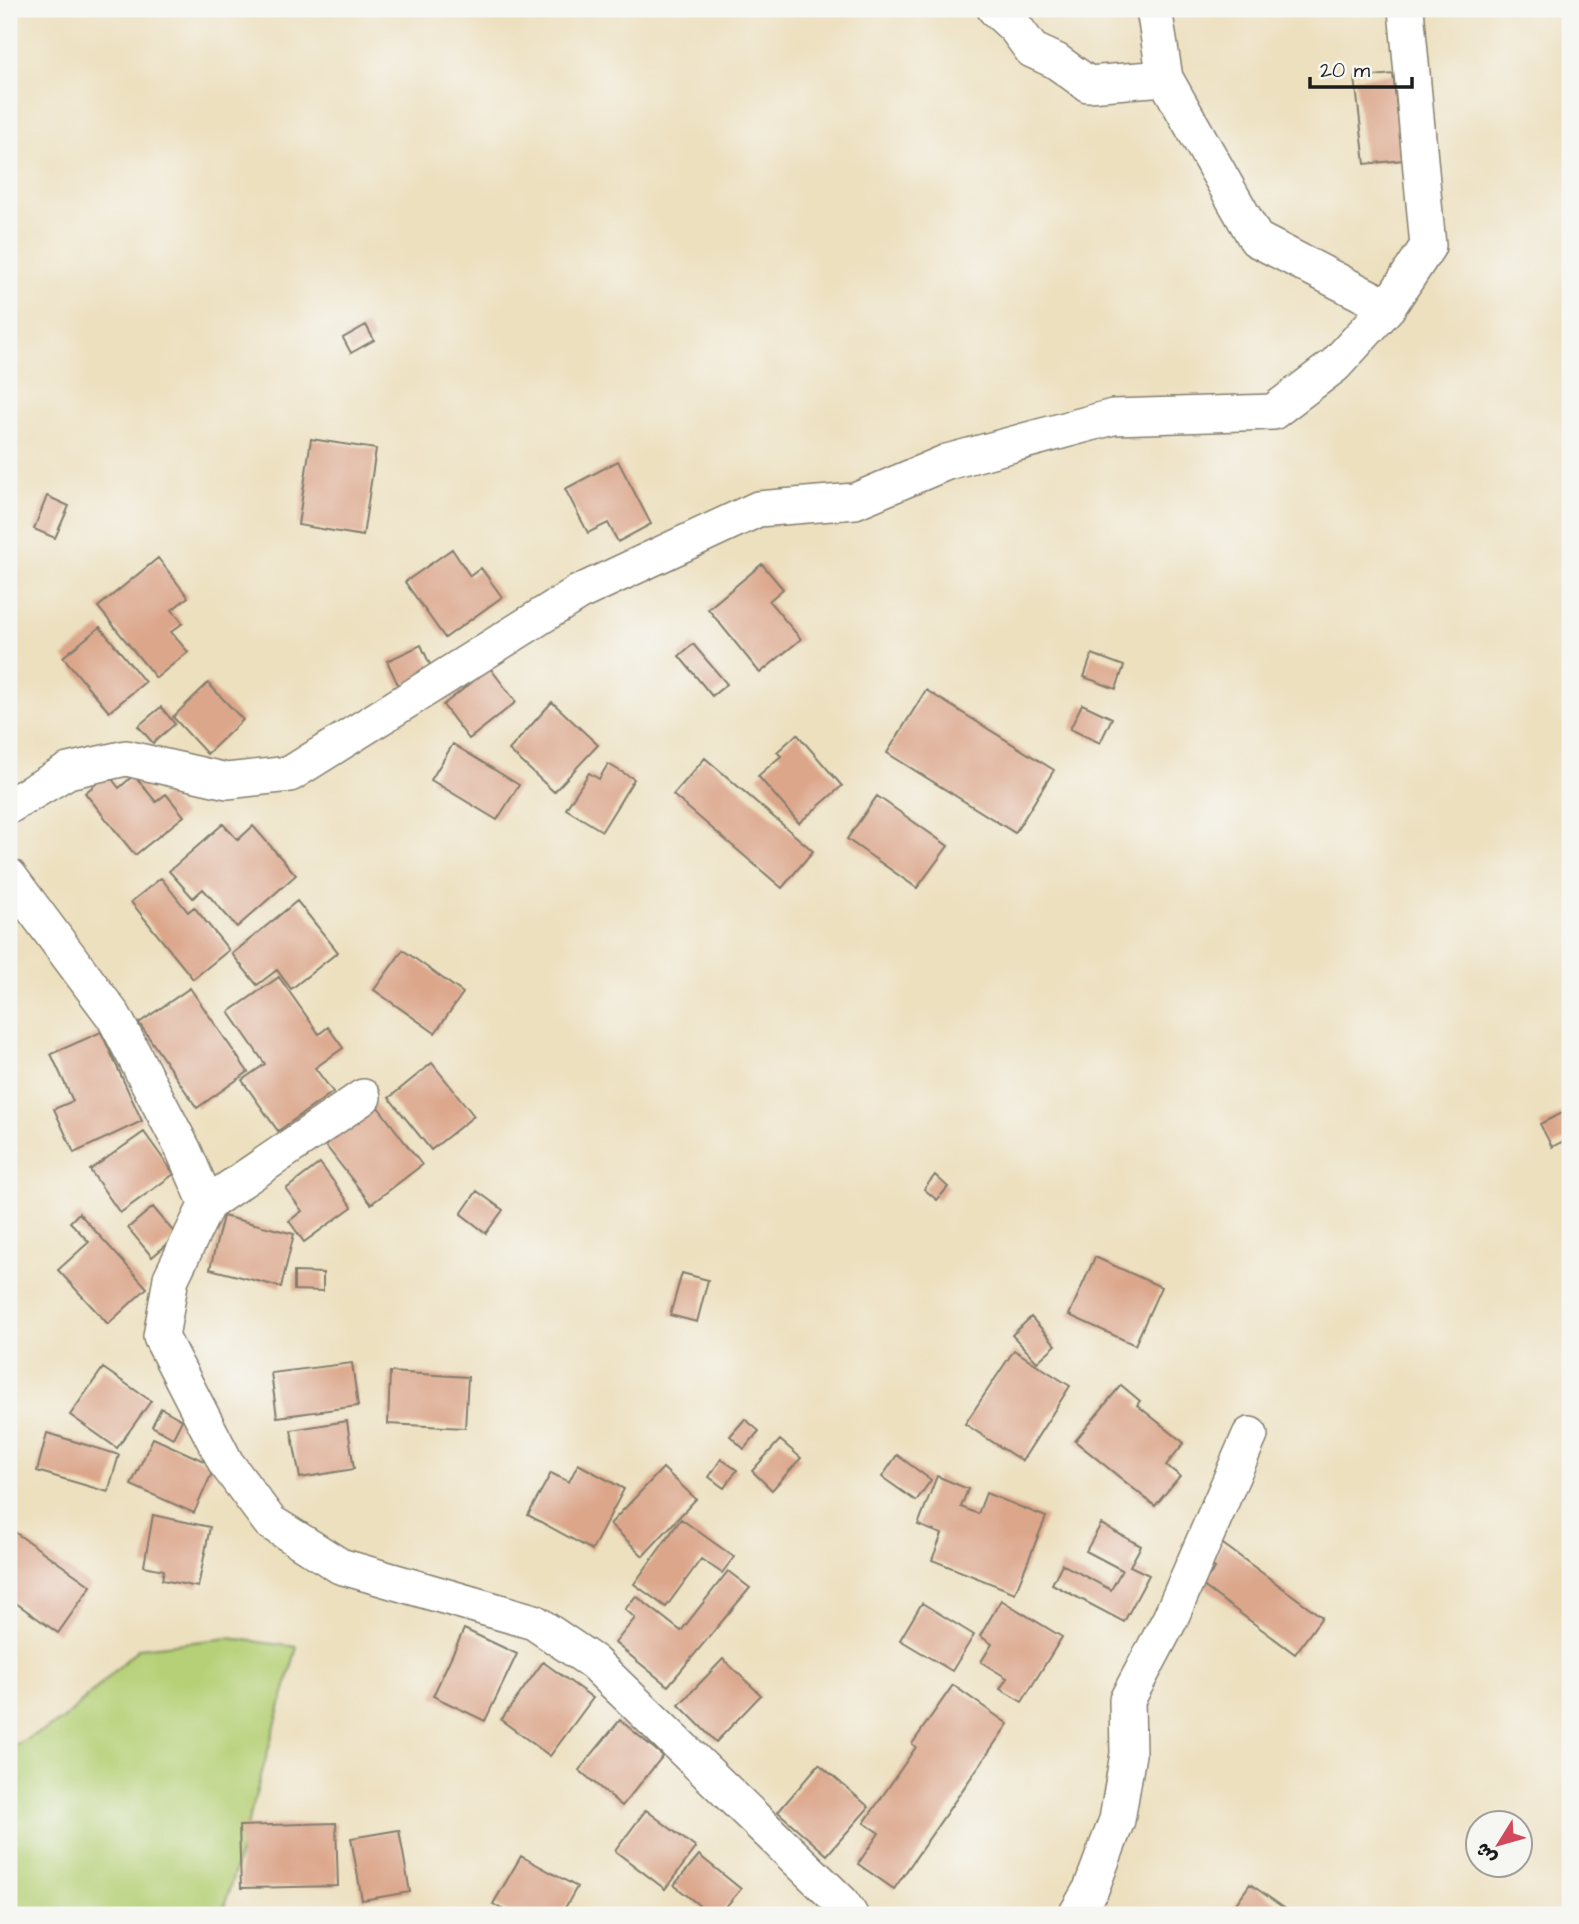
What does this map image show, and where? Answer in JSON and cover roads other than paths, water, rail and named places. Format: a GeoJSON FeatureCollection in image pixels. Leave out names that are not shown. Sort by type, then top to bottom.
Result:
{"type":"FeatureCollection","features":[{"type":"Feature","properties":{"kind":"street"},"geometry":{"type":"LineString","coordinates":[[995,9],[1015,27],[1032,50],[1055,61],[1088,84],[1165,78]]}},
{"type":"Feature","properties":{"kind":"street"},"geometry":{"type":"LineString","coordinates":[[1154,9],[1165,78],[1256,239],[1388,307]]}},
{"type":"Feature","properties":{"kind":"street"},"geometry":{"type":"LineString","coordinates":[[9,806],[68,771],[126,758],[228,781],[290,774],[578,593],[758,509],[855,501],[947,462],[1113,416],[1273,412],[1335,365],[1388,307],[1428,246],[1406,9]]}},
{"type":"Feature","properties":{"kind":"street"},"geometry":{"type":"LineString","coordinates":[[9,876],[114,1017],[183,1149],[207,1205]]}},
{"type":"Feature","properties":{"kind":"street"},"geometry":{"type":"LineString","coordinates":[[363,1097],[207,1205],[171,1278],[161,1337],[226,1463],[270,1522],[340,1566],[534,1622],[593,1661],[841,1902],[850,1915]]}},
{"type":"Feature","properties":{"kind":"street"},"geometry":{"type":"LineString","coordinates":[[1076,1915],[1091,1889],[1117,1820],[1128,1754],[1127,1700],[1170,1619],[1250,1435]]}}]}
